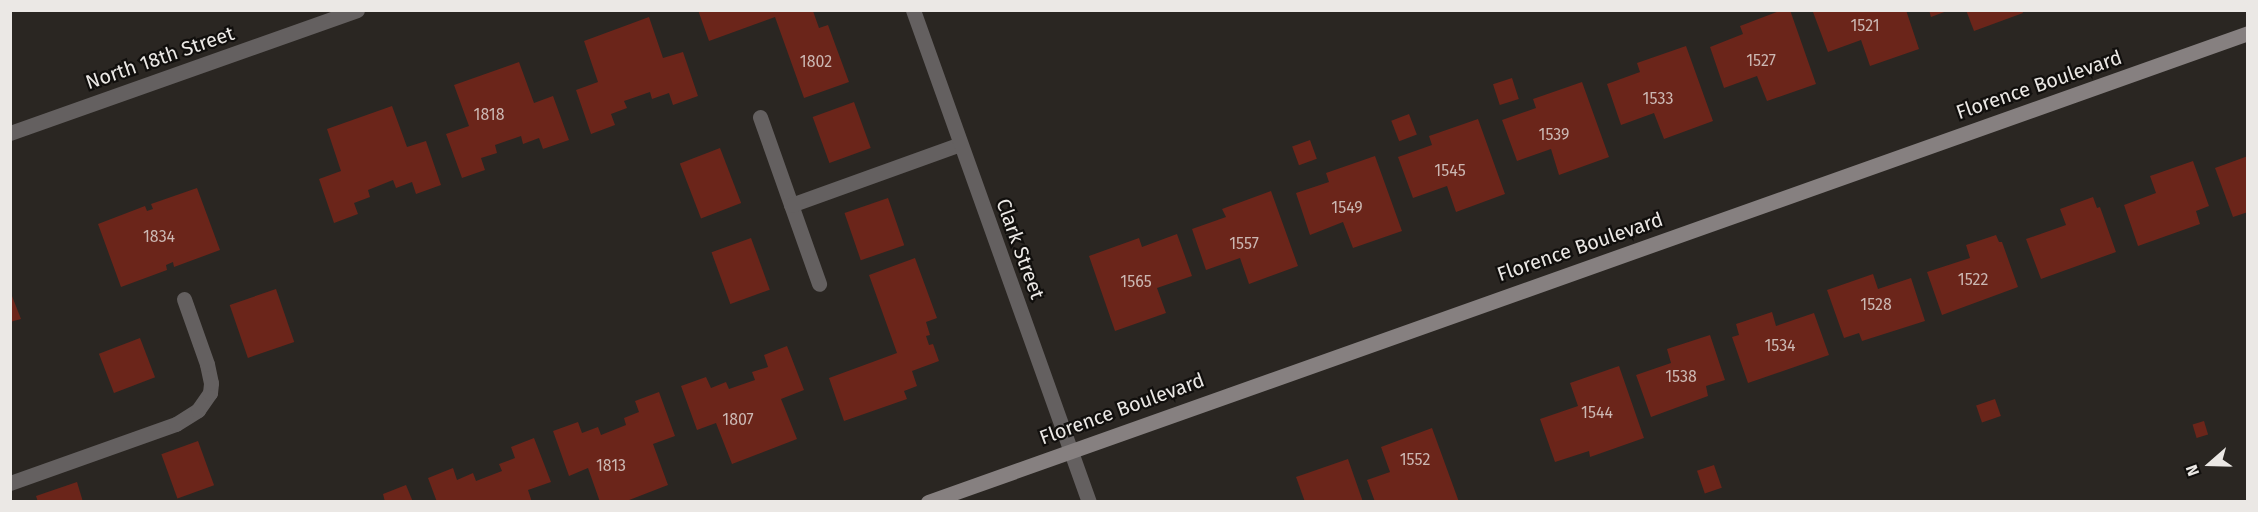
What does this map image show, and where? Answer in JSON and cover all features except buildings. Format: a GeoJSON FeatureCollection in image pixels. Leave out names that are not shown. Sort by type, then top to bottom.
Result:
{"type":"FeatureCollection","features":[{"type":"Feature","properties":{"kind":"street","name":"North 18th Street"},"geometry":{"type":"LineString","coordinates":[[10,133],[357,10]]}},
{"type":"Feature","properties":{"kind":"street","name":"Clark Street"},"geometry":{"type":"LineString","coordinates":[[912,10],[1089,501]]}},
{"type":"Feature","properties":{"kind":"street","name":"Florence Boulevard"},"geometry":{"type":"LineString","coordinates":[[928,501],[2247,33]]}},
{"type":"Feature","properties":{"kind":"street"},"geometry":{"type":"LineString","coordinates":[[760,117],[819,284]]}},
{"type":"Feature","properties":{"kind":"street"},"geometry":{"type":"LineString","coordinates":[[791,205],[960,144]]}},
{"type":"Feature","properties":{"kind":"street"},"geometry":{"type":"LineString","coordinates":[[10,483],[176,424],[198,410],[210,393],[211,383],[207,364],[184,299]]}}]}
